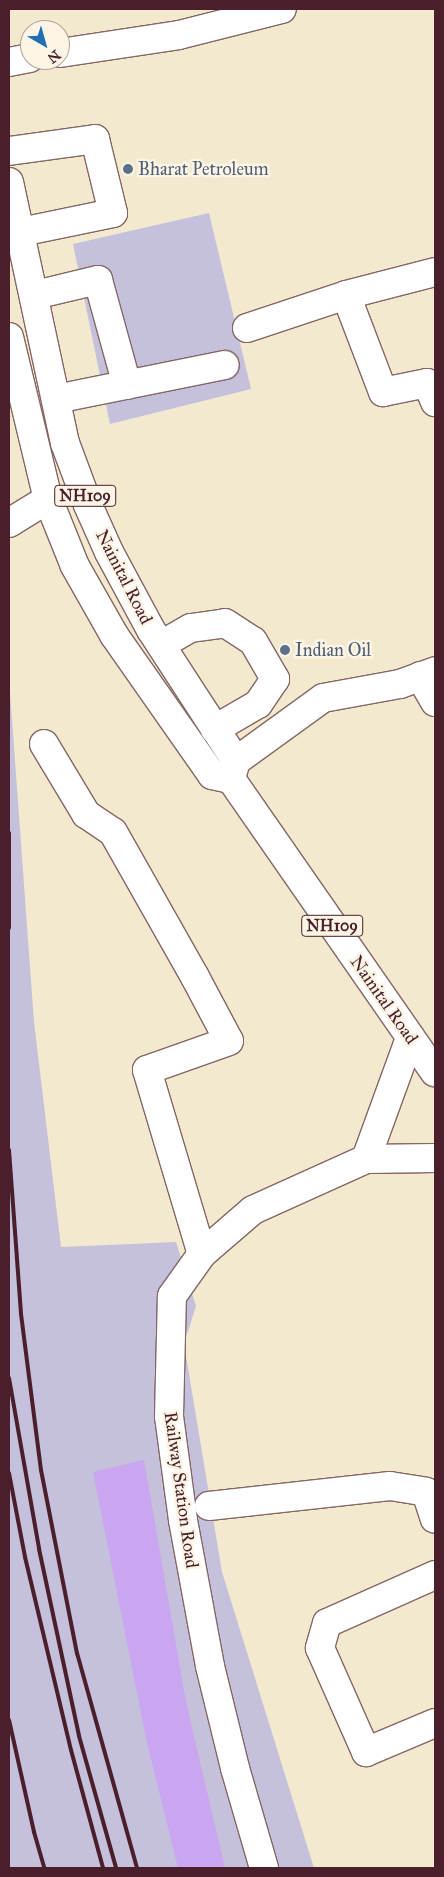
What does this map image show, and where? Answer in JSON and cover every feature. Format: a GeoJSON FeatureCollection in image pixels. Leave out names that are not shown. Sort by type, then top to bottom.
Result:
{"type":"FeatureCollection","features":[{"type":"Feature","properties":{"kind":"main road"},"geometry":{"type":"LineString","coordinates":[[70,52],[179,35],[282,9]]}},
{"type":"Feature","properties":{"kind":"main road"},"geometry":{"type":"LineString","coordinates":[[9,151],[94,139],[113,213],[21,232]]}},
{"type":"Feature","properties":{"kind":"main road","name":"Nainital Road"},"geometry":{"type":"LineString","coordinates":[[9,182],[35,295],[65,443],[88,505],[109,552],[161,645],[215,729],[233,770],[410,1038],[435,1072]]}},
{"type":"Feature","properties":{"kind":"main road"},"geometry":{"type":"LineString","coordinates":[[248,328],[346,295],[435,272]]}},
{"type":"Feature","properties":{"kind":"main road"},"geometry":{"type":"LineString","coordinates":[[35,295],[98,280],[127,385]]}},
{"type":"Feature","properties":{"kind":"main road"},"geometry":{"type":"LineString","coordinates":[[346,295],[383,392],[427,383],[435,402]]}},
{"type":"Feature","properties":{"kind":"main road","name":"Nainital Road"},"geometry":{"type":"LineString","coordinates":[[9,337],[48,499],[75,566],[114,635],[212,775],[233,770]]}},
{"type":"Feature","properties":{"kind":"main road"},"geometry":{"type":"LineString","coordinates":[[26,405],[225,365]]}},
{"type":"Feature","properties":{"kind":"main road"},"geometry":{"type":"LineString","coordinates":[[9,523],[48,499]]}},
{"type":"Feature","properties":{"kind":"main road"},"geometry":{"type":"LineString","coordinates":[[133,663],[191,628],[225,623],[253,641],[275,679],[258,704],[215,729]]}},
{"type":"Feature","properties":{"kind":"main road"},"geometry":{"type":"LineString","coordinates":[[233,770],[323,698],[400,684],[428,674],[435,702]]}},
{"type":"Feature","properties":{"kind":"main road"},"geometry":{"type":"LineString","coordinates":[[44,744],[86,814],[113,832],[195,976],[229,1042],[148,1070],[202,1254]]}},
{"type":"Feature","properties":{"kind":"main road"},"geometry":{"type":"LineString","coordinates":[[366,1159],[410,1038]]}},
{"type":"Feature","properties":{"kind":"main road","name":"Railway Station Road"},"geometry":{"type":"LineString","coordinates":[[264,1868],[235,1768],[210,1666],[183,1520],[169,1416],[172,1296],[202,1254],[253,1210],[366,1159],[435,1158]]}},
{"type":"Feature","properties":{"kind":"main road"},"geometry":{"type":"LineString","coordinates":[[209,1506],[390,1486],[426,1492],[435,1519]]}},
{"type":"Feature","properties":{"kind":"main road"},"geometry":{"type":"LineString","coordinates":[[435,1575],[327,1623],[320,1648],[366,1752],[435,1723]]}},
{"type":"Feature","properties":{"kind":"shaded area"},"geometry":{"type":"Polygon","coordinates":[[[209,213],[251,389],[110,424],[73,244],[209,213]]]}},
{"type":"Feature","properties":{"kind":"shaded area"},"geometry":{"type":"Polygon","coordinates":[[[9,678],[34,1022],[61,1247],[176,1242],[196,1306],[184,1344],[222,1572],[314,1868],[9,1868],[9,678]]]}},
{"type":"Feature","properties":{"kind":"building"},"geometry":{"type":"Polygon","coordinates":[[[144,1460],[186,1702],[225,1868],[178,1868],[147,1743],[93,1472],[144,1460]]]}},
{"type":"Feature","properties":{"kind":"railway"},"geometry":{"type":"LineString","coordinates":[[9,833],[9,928]]}},
{"type":"Feature","properties":{"kind":"railway"},"geometry":{"type":"LineString","coordinates":[[9,1150],[21,1314],[41,1470],[77,1653],[137,1868]]}},
{"type":"Feature","properties":{"kind":"railway"},"geometry":{"type":"LineString","coordinates":[[9,1378],[39,1549],[79,1736],[116,1868]]}},
{"type":"Feature","properties":{"kind":"railway"},"geometry":{"type":"LineString","coordinates":[[9,1473],[25,1557],[71,1750],[103,1868]]}},
{"type":"Feature","properties":{"kind":"railway"},"geometry":{"type":"LineString","coordinates":[[9,1720],[44,1868]]}},
{"type":"Feature","properties":{"kind":"place","name":"Bharat Petroleum"},"geometry":{"type":"Point","coordinates":[128,169]}},
{"type":"Feature","properties":{"kind":"place","name":"Indian Oil"},"geometry":{"type":"Point","coordinates":[285,650]}}]}
